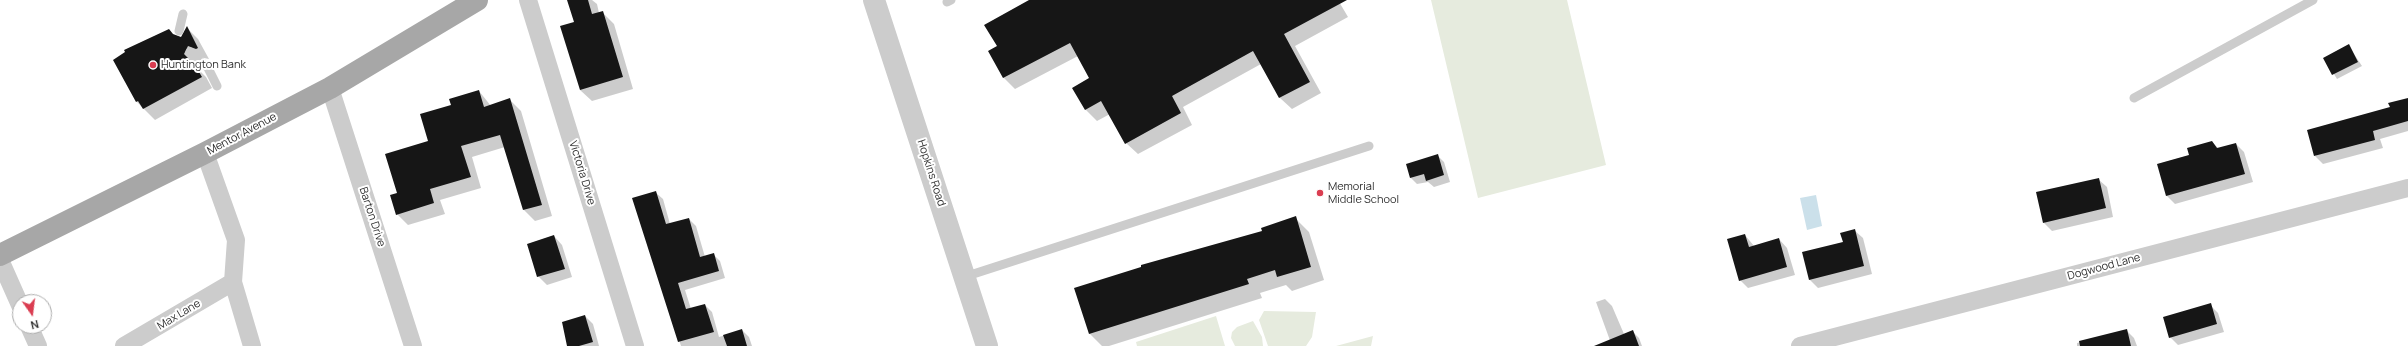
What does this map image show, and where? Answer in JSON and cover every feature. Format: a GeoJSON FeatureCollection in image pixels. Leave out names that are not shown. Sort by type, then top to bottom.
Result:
{"type":"FeatureCollection","features":[{"type":"Feature","properties":{"kind":"main road","name":"Mentor Avenue"},"geometry":{"type":"LineString","coordinates":[[0,254],[205,153],[330,88],[477,0]]}},
{"type":"Feature","properties":{"kind":"street","name":"Victoria Drive"},"geometry":{"type":"LineString","coordinates":[[528,0],[635,346]]}},
{"type":"Feature","properties":{"kind":"street","name":"Hopkins Road"},"geometry":{"type":"LineString","coordinates":[[874,0],[987,346]]}},
{"type":"Feature","properties":{"kind":"street","name":"Barton Drive"},"geometry":{"type":"LineString","coordinates":[[330,88],[413,346]]}},
{"type":"Feature","properties":{"kind":"street"},"geometry":{"type":"LineString","coordinates":[[205,153],[236,240],[233,282],[252,346]]}},
{"type":"Feature","properties":{"kind":"street","name":"Dogwood Lane"},"geometry":{"type":"LineString","coordinates":[[1800,346],[2408,188]]}},
{"type":"Feature","properties":{"kind":"street"},"geometry":{"type":"LineString","coordinates":[[0,260],[15,294]]}},
{"type":"Feature","properties":{"kind":"street","name":"Max Lane"},"geometry":{"type":"LineString","coordinates":[[124,346],[142,342],[233,282]]}},
{"type":"Feature","properties":{"kind":"street"},"geometry":{"type":"LineString","coordinates":[[33,334],[38,346]]}},
{"type":"Feature","properties":{"kind":"lane"},"geometry":{"type":"LineString","coordinates":[[2134,98],[2313,0]]}},
{"type":"Feature","properties":{"kind":"lane"},"geometry":{"type":"LineString","coordinates":[[179,31],[183,14]]}},
{"type":"Feature","properties":{"kind":"lane"},"geometry":{"type":"LineString","coordinates":[[190,52],[208,68],[217,86]]}},
{"type":"Feature","properties":{"kind":"lane"},"geometry":{"type":"LineString","coordinates":[[964,277],[1369,146]]}},
{"type":"Feature","properties":{"kind":"shaded area"},"geometry":{"type":"Polygon","coordinates":[[[1431,0],[1567,0],[1606,165],[1478,198],[1431,0]]]}},
{"type":"Feature","properties":{"kind":"shaded area"},"geometry":{"type":"Polygon","coordinates":[[[1264,311],[1316,312],[1312,337],[1306,346],[1268,346],[1259,320],[1264,311]]]}},
{"type":"Feature","properties":{"kind":"shaded area"},"geometry":{"type":"Polygon","coordinates":[[[1216,316],[1225,346],[1137,346],[1136,342],[1216,316]]]}},
{"type":"Feature","properties":{"kind":"shaded area"},"geometry":{"type":"Polygon","coordinates":[[[1253,321],[1262,337],[1263,346],[1235,346],[1231,338],[1232,332],[1237,327],[1253,321]]]}},
{"type":"Feature","properties":{"kind":"shaded area"},"geometry":{"type":"Polygon","coordinates":[[[1373,336],[1371,346],[1336,346],[1373,336]]]}},
{"type":"Feature","properties":{"kind":"water"},"geometry":{"type":"Polygon","coordinates":[[[1816,195],[1822,226],[1807,230],[1800,198],[1816,195]]]}},
{"type":"Feature","properties":{"kind":"building"},"geometry":{"type":"Polygon","coordinates":[[[567,0],[588,0],[592,14],[603,11],[623,77],[580,90],[560,26],[574,22],[567,0]]]}},
{"type":"Feature","properties":{"kind":"building"},"geometry":{"type":"Polygon","coordinates":[[[1029,0],[1347,0],[1284,34],[1310,82],[1279,98],[1253,51],[1172,96],[1181,113],[1125,144],[1101,101],[1085,110],[1072,88],[1089,78],[1070,43],[1003,78],[988,51],[997,46],[984,25],[1029,0]]]}},
{"type":"Feature","properties":{"kind":"building"},"geometry":{"type":"Polygon","coordinates":[[[187,26],[198,48],[196,49],[188,46],[184,54],[195,65],[202,77],[143,109],[138,101],[136,102],[113,60],[125,52],[124,50],[169,29],[173,34],[181,37],[187,26]]]}},
{"type":"Feature","properties":{"kind":"building"},"geometry":{"type":"Polygon","coordinates":[[[2349,44],[2358,62],[2332,75],[2323,58],[2349,44]]]}},
{"type":"Feature","properties":{"kind":"building"},"geometry":{"type":"Polygon","coordinates":[[[479,90],[484,107],[510,98],[542,205],[523,210],[500,135],[461,146],[471,177],[430,189],[434,203],[396,215],[390,195],[397,193],[385,154],[428,141],[420,114],[451,105],[449,99],[479,90]]]}},
{"type":"Feature","properties":{"kind":"building"},"geometry":{"type":"Polygon","coordinates":[[[2408,98],[2408,121],[2373,131],[2375,140],[2314,156],[2307,130],[2390,107],[2388,103],[2408,98]]]}},
{"type":"Feature","properties":{"kind":"building"},"geometry":{"type":"Polygon","coordinates":[[[2212,141],[2217,148],[2236,143],[2245,174],[2166,196],[2157,164],[2189,155],[2187,148],[2212,141]]]}},
{"type":"Feature","properties":{"kind":"building"},"geometry":{"type":"Polygon","coordinates":[[[1438,154],[1444,175],[1426,181],[1424,174],[1410,178],[1406,164],[1438,154]]]}},
{"type":"Feature","properties":{"kind":"building"},"geometry":{"type":"Polygon","coordinates":[[[2099,178],[2106,208],[2043,223],[2036,192],[2099,178]]]}},
{"type":"Feature","properties":{"kind":"building"},"geometry":{"type":"Polygon","coordinates":[[[656,191],[666,224],[689,218],[700,257],[714,253],[719,271],[678,283],[686,309],[705,304],[714,332],[678,342],[632,198],[656,191]]]}},
{"type":"Feature","properties":{"kind":"building"},"geometry":{"type":"Polygon","coordinates":[[[1296,216],[1311,267],[1277,277],[1275,270],[1247,279],[1249,284],[1089,334],[1074,288],[1141,267],[1141,265],[1262,231],[1261,228],[1296,216]]]}},
{"type":"Feature","properties":{"kind":"building"},"geometry":{"type":"Polygon","coordinates":[[[1855,229],[1864,266],[1809,280],[1802,252],[1843,242],[1840,233],[1855,229]]]}},
{"type":"Feature","properties":{"kind":"building"},"geometry":{"type":"Polygon","coordinates":[[[1745,234],[1749,247],[1779,238],[1787,267],[1739,281],[1727,239],[1745,234]]]}},
{"type":"Feature","properties":{"kind":"building"},"geometry":{"type":"Polygon","coordinates":[[[554,235],[565,269],[537,277],[527,244],[554,235]]]}},
{"type":"Feature","properties":{"kind":"building"},"geometry":{"type":"Polygon","coordinates":[[[2211,303],[2217,324],[2169,338],[2163,317],[2211,303]]]}},
{"type":"Feature","properties":{"kind":"building"},"geometry":{"type":"Polygon","coordinates":[[[585,315],[593,342],[579,346],[567,346],[562,322],[585,315]]]}},
{"type":"Feature","properties":{"kind":"building"},"geometry":{"type":"Polygon","coordinates":[[[742,329],[747,346],[727,346],[723,335],[742,329]]]}},
{"type":"Feature","properties":{"kind":"building"},"geometry":{"type":"Polygon","coordinates":[[[2127,329],[2131,346],[2080,346],[2079,341],[2127,329]]]}},
{"type":"Feature","properties":{"kind":"building"},"geometry":{"type":"Polygon","coordinates":[[[1633,330],[1639,346],[1594,346],[1633,330]]]}},
{"type":"Feature","properties":{"kind":"place","name":"Huntington Bank"},"geometry":{"type":"Point","coordinates":[153,65]}},
{"type":"Feature","properties":{"kind":"place","name":"Memorial Middle School"},"geometry":{"type":"Point","coordinates":[1320,193]}}]}
